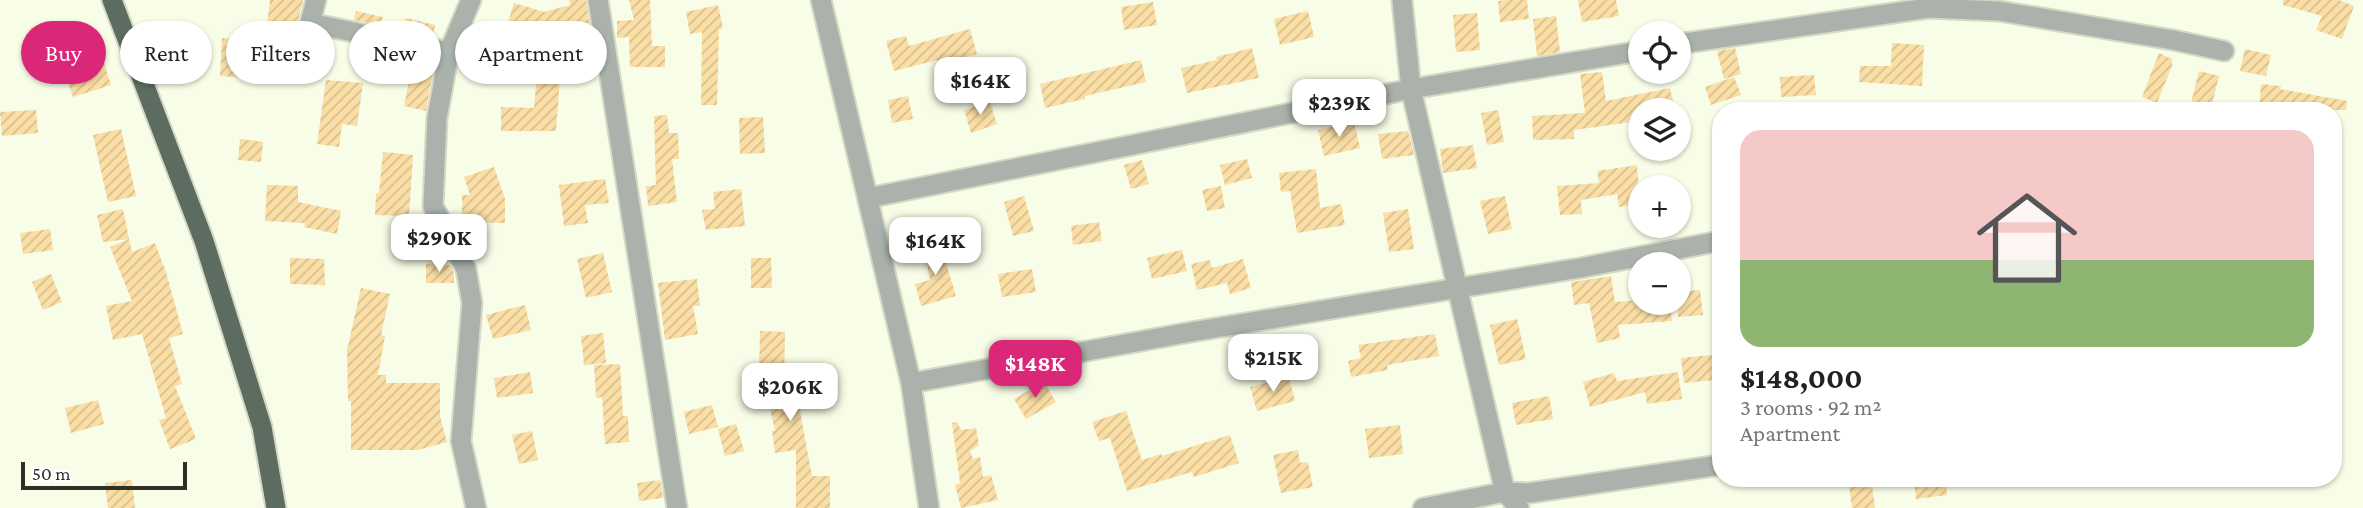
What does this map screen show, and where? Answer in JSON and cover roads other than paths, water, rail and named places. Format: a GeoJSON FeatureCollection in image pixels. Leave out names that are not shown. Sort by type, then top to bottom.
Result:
{"type":"FeatureCollection","features":[{"type":"Feature","properties":{"kind":"highway"},"geometry":{"type":"LineString","coordinates":[[112,0],[204,241],[262,427],[276,508]]}},
{"type":"Feature","properties":{"kind":"street"},"geometry":{"type":"LineString","coordinates":[[316,0],[310,23],[449,52]]}},
{"type":"Feature","properties":{"kind":"street"},"geometry":{"type":"LineString","coordinates":[[471,0],[449,52],[437,118],[433,206],[466,269],[472,303],[461,441],[476,508]]}},
{"type":"Feature","properties":{"kind":"street"},"geometry":{"type":"LineString","coordinates":[[598,0],[677,508]]}},
{"type":"Feature","properties":{"kind":"street"},"geometry":{"type":"LineString","coordinates":[[821,0],[911,383],[929,508]]}},
{"type":"Feature","properties":{"kind":"street"},"geometry":{"type":"LineString","coordinates":[[1402,0],[1411,89],[1456,289],[1505,492],[1519,508]]}},
{"type":"Feature","properties":{"kind":"street"},"geometry":{"type":"LineString","coordinates":[[1691,42],[1928,8],[1999,11],[2224,51]]}},
{"type":"Feature","properties":{"kind":"street"},"geometry":{"type":"LineString","coordinates":[[868,198],[1411,89],[1628,53]]}},
{"type":"Feature","properties":{"kind":"street"},"geometry":{"type":"LineString","coordinates":[[911,383],[1712,242]]}},
{"type":"Feature","properties":{"kind":"street"},"geometry":{"type":"LineString","coordinates":[[1423,508],[1505,492],[1529,493],[1712,466]]}}]}
